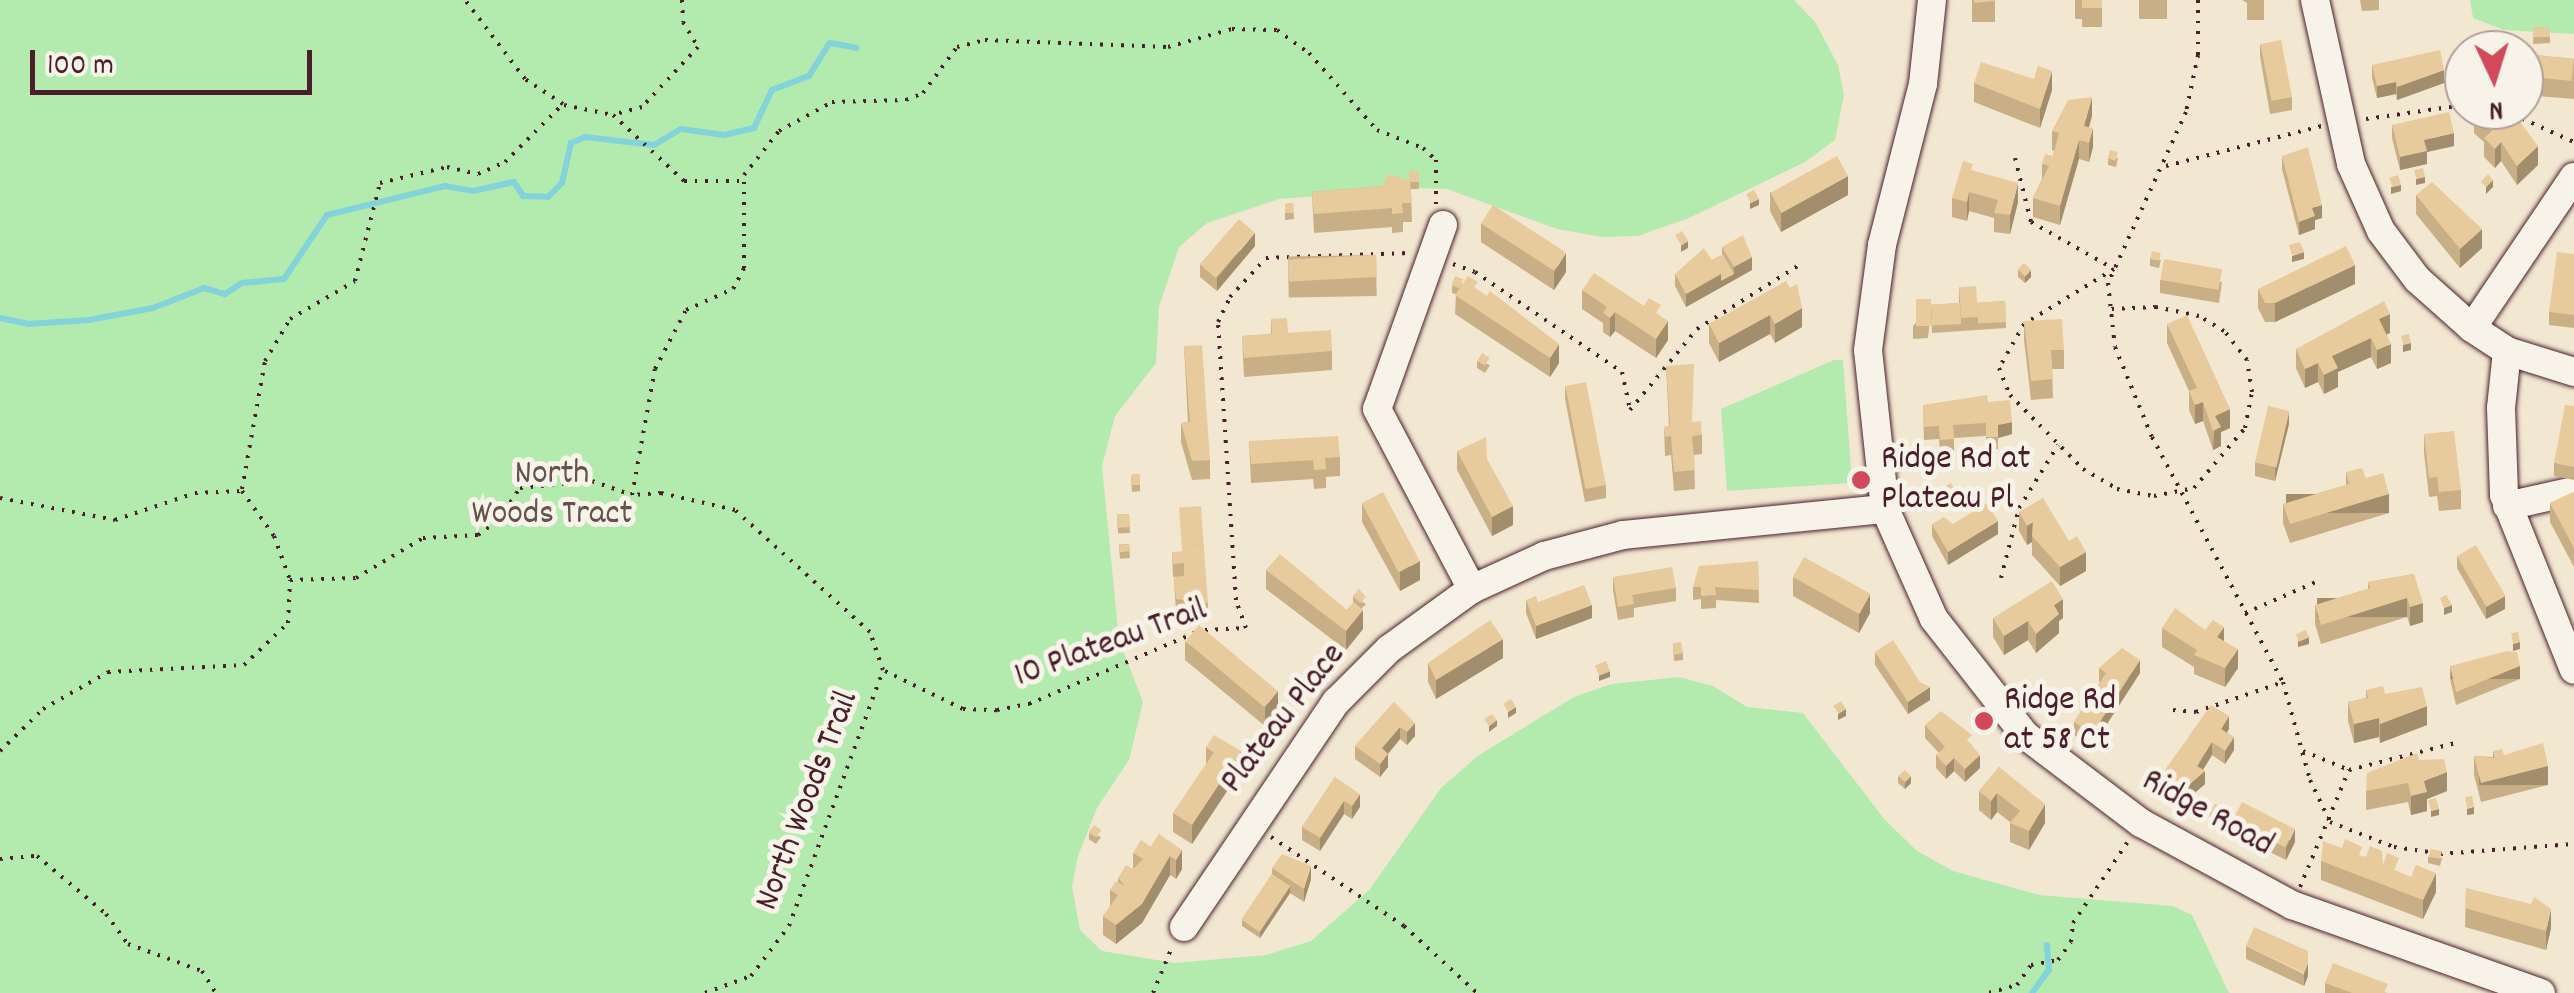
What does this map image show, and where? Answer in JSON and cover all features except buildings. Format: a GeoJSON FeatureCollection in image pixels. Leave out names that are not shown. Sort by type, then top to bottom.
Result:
{"type":"FeatureCollection","features":[{"type":"Feature","properties":{"kind":"street","name":"Ridge Road"},"geometry":{"type":"LineString","coordinates":[[1932,0],[1923,84],[1870,319],[1868,375],[1885,509],[1934,619],[2025,735],[2140,823],[2292,904],[2541,993]]}},
{"type":"Feature","properties":{"kind":"street"},"geometry":{"type":"LineString","coordinates":[[2315,0],[2340,121],[2381,231],[2416,279],[2472,328],[2507,351],[2574,372]]}},
{"type":"Feature","properties":{"kind":"street"},"geometry":{"type":"LineString","coordinates":[[2472,328],[2574,176]]}},
{"type":"Feature","properties":{"kind":"street"},"geometry":{"type":"LineString","coordinates":[[1443,225],[1376,410],[1472,589]]}},
{"type":"Feature","properties":{"kind":"street"},"geometry":{"type":"LineString","coordinates":[[2507,351],[2500,460],[2507,506],[2574,670]]}},
{"type":"Feature","properties":{"kind":"street"},"geometry":{"type":"LineString","coordinates":[[2507,506],[2574,491]]}},
{"type":"Feature","properties":{"kind":"street","name":"Plateau Place"},"geometry":{"type":"LineString","coordinates":[[1184,927],[1251,824],[1354,682],[1406,634],[1472,589],[1544,556],[1604,539],[1885,509]]}},
{"type":"Feature","properties":{"kind":"path"},"geometry":{"type":"LineString","coordinates":[[465,0],[525,80],[563,104],[613,116],[642,108],[698,47],[683,22],[682,0]]}},
{"type":"Feature","properties":{"kind":"path"},"geometry":{"type":"LineString","coordinates":[[2198,0],[2194,86],[2164,166],[2114,269],[2110,308],[2115,347],[2180,493],[2283,682],[2302,751],[2330,822],[2394,847],[2441,854],[2574,844]]}},
{"type":"Feature","properties":{"kind":"path"},"geometry":{"type":"LineString","coordinates":[[632,495],[655,369],[666,341],[686,310],[733,288],[744,268],[744,181],[779,131],[832,102],[906,100],[923,93],[957,47],[985,40],[1168,47],[1232,29],[1278,30],[1309,52],[1377,130],[1424,148],[1436,160],[1434,217],[1443,225]]}},
{"type":"Feature","properties":{"kind":"path"},"geometry":{"type":"LineString","coordinates":[[0,751],[44,709],[108,672],[244,665],[288,624],[290,580],[274,536],[242,491],[265,361],[290,319],[355,282],[374,216],[372,194],[400,176],[447,167],[478,174],[506,162],[563,104]]}},
{"type":"Feature","properties":{"kind":"path"},"geometry":{"type":"LineString","coordinates":[[2164,166],[2340,121],[2444,107]]}},
{"type":"Feature","properties":{"kind":"path"},"geometry":{"type":"LineString","coordinates":[[613,116],[684,181],[744,181]]}},
{"type":"Feature","properties":{"kind":"path"},"geometry":{"type":"LineString","coordinates":[[2544,128],[2574,142]]}},
{"type":"Feature","properties":{"kind":"path"},"geometry":{"type":"LineString","coordinates":[[2014,158],[2031,222],[2114,269]]}},
{"type":"Feature","properties":{"kind":"path","name":"10 Plateau Trail"},"geometry":{"type":"LineString","coordinates":[[883,670],[911,678],[963,710],[997,710],[1029,704],[1189,634],[1246,628],[1236,600],[1218,322],[1230,297],[1266,258],[1395,250],[1431,257]]}},
{"type":"Feature","properties":{"kind":"path"},"geometry":{"type":"LineString","coordinates":[[1431,257],[1475,272],[1622,372],[1630,410],[1697,328],[1801,264]]}},
{"type":"Feature","properties":{"kind":"path"},"geometry":{"type":"LineString","coordinates":[[2110,308],[2156,307],[2199,316],[2224,331],[2248,360],[2252,392],[2246,428],[2204,481],[2180,493],[2117,489],[2058,445],[2010,395],[1999,368],[2004,349],[2051,303],[2114,269]]}},
{"type":"Feature","properties":{"kind":"path"},"geometry":{"type":"LineString","coordinates":[[2000,578],[2018,508],[2058,445]]}},
{"type":"Feature","properties":{"kind":"path","name":"North Woods Trail"},"geometry":{"type":"LineString","coordinates":[[290,580],[356,578],[424,538],[478,535],[499,520],[520,488],[592,481],[632,495],[662,493],[736,510],[870,632],[883,670],[790,926],[751,976],[704,993]]}},
{"type":"Feature","properties":{"kind":"path"},"geometry":{"type":"LineString","coordinates":[[0,498],[71,516],[115,520],[194,493],[242,491]]}},
{"type":"Feature","properties":{"kind":"path"},"geometry":{"type":"LineString","coordinates":[[2245,612],[2316,582]]}},
{"type":"Feature","properties":{"kind":"path"},"geometry":{"type":"LineString","coordinates":[[2174,710],[2196,712],[2283,682]]}},
{"type":"Feature","properties":{"kind":"path"},"geometry":{"type":"LineString","coordinates":[[2302,751],[2350,770],[2460,742]]}},
{"type":"Feature","properties":{"kind":"path"},"geometry":{"type":"LineString","coordinates":[[2292,904],[2350,770]]}},
{"type":"Feature","properties":{"kind":"path"},"geometry":{"type":"LineString","coordinates":[[1990,993],[2017,985],[2048,958],[2058,960],[2071,942],[2073,923],[2140,823]]}},
{"type":"Feature","properties":{"kind":"path"},"geometry":{"type":"LineString","coordinates":[[1251,824],[1404,926],[1477,993]]}},
{"type":"Feature","properties":{"kind":"path"},"geometry":{"type":"LineString","coordinates":[[0,858],[37,856],[106,914],[128,944],[202,970],[216,993]]}},
{"type":"Feature","properties":{"kind":"path"},"geometry":{"type":"LineString","coordinates":[[1153,993],[1184,927]]}},
{"type":"Feature","properties":{"kind":"green space","name":"North Woods Tract"},"geometry":{"type":"Polygon","coordinates":[[[0,0],[1794,0],[1815,22],[1838,65],[1844,95],[1835,140],[1805,162],[1689,218],[1638,236],[1602,237],[1557,229],[1447,189],[1418,188],[1279,199],[1207,223],[1179,247],[1159,307],[1156,363],[1115,416],[1102,466],[1119,640],[1143,702],[1129,760],[1097,808],[1078,856],[1072,886],[1080,930],[1102,951],[1175,963],[1266,955],[1311,941],[1370,889],[1441,788],[1479,755],[1574,697],[1612,684],[1679,677],[1713,686],[1747,707],[1803,713],[1885,820],[1917,851],[1953,871],[2039,895],[2173,906],[2192,915],[2229,993],[0,993],[0,0]]]}},
{"type":"Feature","properties":{"kind":"green space"},"geometry":{"type":"Polygon","coordinates":[[[2470,0],[2574,0],[2574,34],[2504,30],[2473,18],[2470,0]]]}},
{"type":"Feature","properties":{"kind":"green space"},"geometry":{"type":"Polygon","coordinates":[[[1834,360],[1843,360],[1852,483],[1727,491],[1721,409],[1834,360]]]}},
{"type":"Feature","properties":{"kind":"waterway"},"geometry":{"type":"LineString","coordinates":[[0,318],[28,324],[89,320],[153,308],[204,288],[225,294],[242,283],[284,279],[327,215],[445,186],[473,191],[514,182],[523,196],[548,197],[562,183],[571,143],[585,137],[654,145],[681,129],[724,135],[754,128],[772,90],[809,76],[830,43],[857,48]]}},
{"type":"Feature","properties":{"kind":"waterway"},"geometry":{"type":"LineString","coordinates":[[2032,993],[2049,970],[2047,945]]}},
{"type":"Feature","properties":{"kind":"place","name":"Ridge Rd at Plateau Pl"},"geometry":{"type":"Point","coordinates":[1861,480]}},
{"type":"Feature","properties":{"kind":"place","name":"Ridge Rd at 58 Ct"},"geometry":{"type":"Point","coordinates":[1984,721]}}]}
